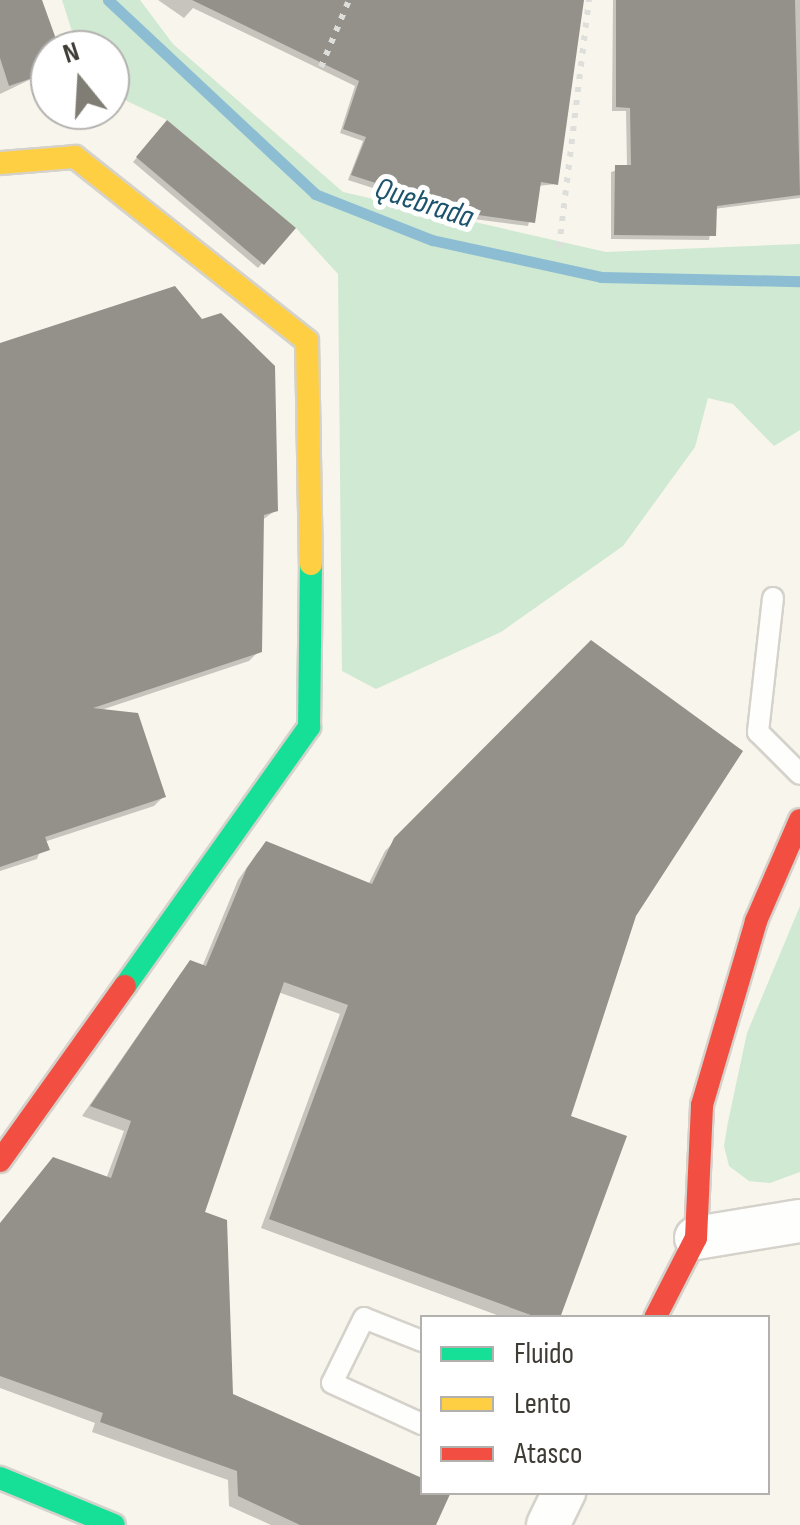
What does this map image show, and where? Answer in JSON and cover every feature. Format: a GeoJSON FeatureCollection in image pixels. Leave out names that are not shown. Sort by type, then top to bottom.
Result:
{"type":"FeatureCollection","features":[{"type":"Feature","properties":{"kind":"street"},"geometry":{"type":"LineString","coordinates":[[0,163],[75,157],[307,342],[312,652],[309,727],[0,1160]]}},
{"type":"Feature","properties":{"kind":"street"},"geometry":{"type":"LineString","coordinates":[[657,1315],[696,1238],[702,1106],[756,921],[800,820]]}},
{"type":"Feature","properties":{"kind":"street"},"geometry":{"type":"LineString","coordinates":[[696,1238],[800,1221]]}},
{"type":"Feature","properties":{"kind":"street"},"geometry":{"type":"LineString","coordinates":[[0,1478],[114,1525]]}},
{"type":"Feature","properties":{"kind":"street"},"geometry":{"type":"LineString","coordinates":[[548,1525],[563,1495]]}},
{"type":"Feature","properties":{"kind":"lane"},"geometry":{"type":"LineString","coordinates":[[773,598],[758,732],[800,774]]}},
{"type":"Feature","properties":{"kind":"lane"},"geometry":{"type":"LineString","coordinates":[[420,1340],[364,1318],[332,1383],[420,1423]]}},
{"type":"Feature","properties":{"kind":"path"},"geometry":{"type":"LineString","coordinates":[[321,68],[349,0]]}},
{"type":"Feature","properties":{"kind":"path"},"geometry":{"type":"LineString","coordinates":[[558,247],[589,0]]}},
{"type":"Feature","properties":{"kind":"green space"},"geometry":{"type":"Polygon","coordinates":[[[62,0],[140,0],[173,44],[343,192],[606,252],[800,244],[800,430],[774,446],[733,404],[708,398],[695,447],[623,546],[501,632],[376,689],[342,671],[338,274],[296,228],[167,120],[130,102],[130,30],[72,30],[62,0]]]}},
{"type":"Feature","properties":{"kind":"green space"},"geometry":{"type":"Polygon","coordinates":[[[800,906],[800,1172],[770,1183],[749,1181],[729,1166],[724,1146],[728,1122],[747,1033],[800,906]]]}},
{"type":"Feature","properties":{"kind":"building"},"geometry":{"type":"Polygon","coordinates":[[[0,0],[42,0],[53,30],[30,30],[30,79],[9,86],[0,58],[0,0]]]}},
{"type":"Feature","properties":{"kind":"building"},"geometry":{"type":"Polygon","coordinates":[[[192,0],[584,0],[558,185],[541,182],[535,223],[471,214],[351,175],[366,137],[343,129],[359,81],[192,0]]]}},
{"type":"Feature","properties":{"kind":"building"},"geometry":{"type":"Polygon","coordinates":[[[616,0],[795,0],[800,195],[717,206],[716,236],[614,235],[615,165],[631,165],[630,108],[616,107],[616,0]]]}},
{"type":"Feature","properties":{"kind":"building"},"geometry":{"type":"Polygon","coordinates":[[[167,120],[296,228],[264,265],[136,157],[167,120]]]}},
{"type":"Feature","properties":{"kind":"building"},"geometry":{"type":"Polygon","coordinates":[[[175,286],[202,319],[221,313],[275,366],[278,511],[264,515],[262,652],[93,708],[138,713],[166,797],[45,837],[50,850],[0,867],[0,343],[175,286]]]}},
{"type":"Feature","properties":{"kind":"building"},"geometry":{"type":"Polygon","coordinates":[[[591,640],[743,751],[636,916],[571,1116],[627,1136],[561,1315],[531,1315],[269,1219],[348,1005],[284,982],[205,1212],[227,1220],[233,1394],[420,1477],[420,1495],[450,1495],[436,1525],[300,1525],[238,1496],[237,1471],[100,1422],[103,1413],[0,1376],[0,1223],[53,1157],[111,1178],[131,1121],[90,1106],[190,960],[206,966],[247,868],[266,841],[372,884],[394,838],[591,640]]]}},
{"type":"Feature","properties":{"kind":"waterway","name":"Quebrada"},"geometry":{"type":"LineString","coordinates":[[108,0],[315,194],[432,240],[601,277],[800,281]]}},
{"type":"Feature","properties":{"kind":"traffic: fast"},"geometry":{"type":"LineString","coordinates":[[125,986],[309,727],[311,564]]}},
{"type":"Feature","properties":{"kind":"traffic: fast"},"geometry":{"type":"LineString","coordinates":[[0,1478],[114,1525]]}},
{"type":"Feature","properties":{"kind":"traffic: slow"},"geometry":{"type":"LineString","coordinates":[[0,163],[75,157],[307,341],[311,564]]}},
{"type":"Feature","properties":{"kind":"traffic: jam"},"geometry":{"type":"LineString","coordinates":[[657,1315],[696,1238],[702,1105],[756,921],[800,820]]}},
{"type":"Feature","properties":{"kind":"traffic: jam"},"geometry":{"type":"LineString","coordinates":[[0,1161],[125,986]]}}]}
